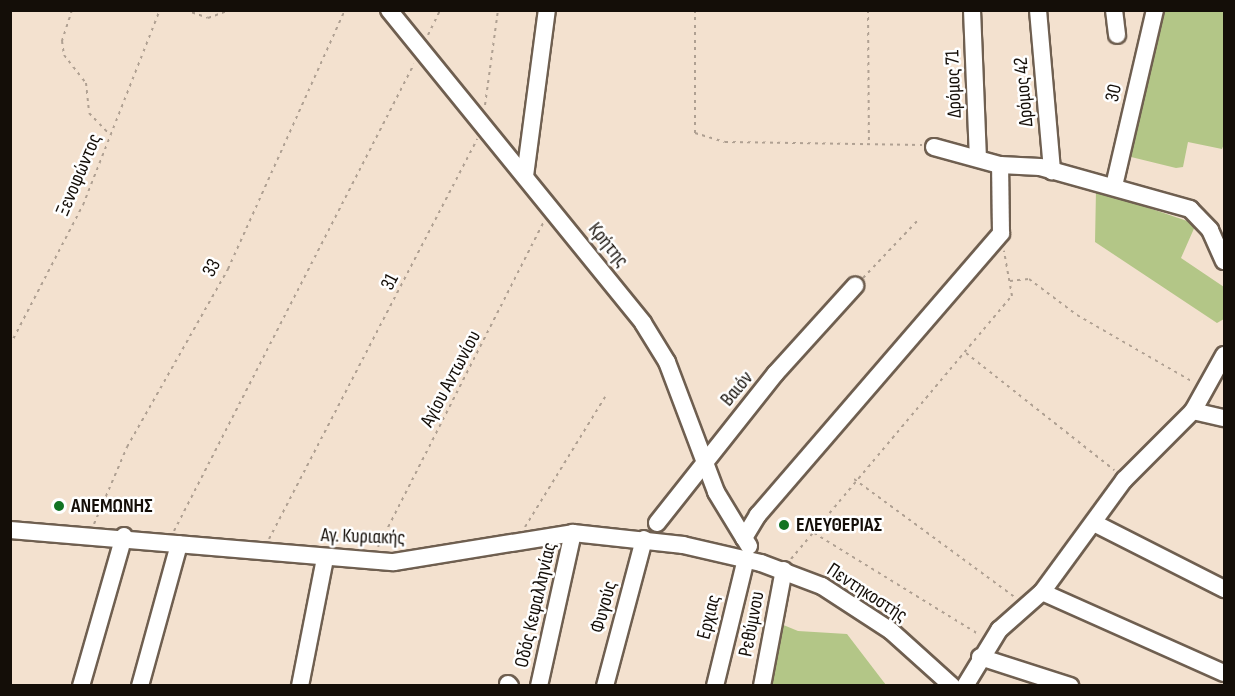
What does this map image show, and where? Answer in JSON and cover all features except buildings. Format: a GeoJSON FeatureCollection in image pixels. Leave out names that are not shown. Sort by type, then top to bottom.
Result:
{"type":"FeatureCollection","features":[{"type":"Feature","properties":{"kind":"street","name":"Κρήτης"},"geometry":{"type":"LineString","coordinates":[[388,10],[550,207],[667,362],[702,462],[744,538],[753,561]]}},
{"type":"Feature","properties":{"kind":"street"},"geometry":{"type":"LineString","coordinates":[[525,176],[547,10]]}},
{"type":"Feature","properties":{"kind":"street","name":"Δρόμος 71"},"geometry":{"type":"LineString","coordinates":[[972,10],[978,157]]}},
{"type":"Feature","properties":{"kind":"street","name":"Δρόμος 42"},"geometry":{"type":"LineString","coordinates":[[1038,10],[1052,171]]}},
{"type":"Feature","properties":{"kind":"street"},"geometry":{"type":"LineString","coordinates":[[1114,10],[1117,35]]}},
{"type":"Feature","properties":{"kind":"street","name":"30"},"geometry":{"type":"LineString","coordinates":[[1114,186],[1155,10]]}},
{"type":"Feature","properties":{"kind":"street"},"geometry":{"type":"LineString","coordinates":[[934,147],[978,157],[999,165],[1052,171],[1114,186],[1190,209],[1210,230],[1224,259]]}},
{"type":"Feature","properties":{"kind":"street"},"geometry":{"type":"LineString","coordinates":[[744,538],[1001,233],[999,165]]}},
{"type":"Feature","properties":{"kind":"street","name":"Βαιόν"},"geometry":{"type":"LineString","coordinates":[[657,523],[702,462],[855,286]]}},
{"type":"Feature","properties":{"kind":"street"},"geometry":{"type":"LineString","coordinates":[[965,686],[980,657],[991,642],[1025,604],[1042,592],[1096,524],[1124,480],[1193,411],[1224,355]]}},
{"type":"Feature","properties":{"kind":"street"},"geometry":{"type":"LineString","coordinates":[[1193,411],[1224,418]]}},
{"type":"Feature","properties":{"kind":"street"},"geometry":{"type":"LineString","coordinates":[[1096,524],[1224,589]]}},
{"type":"Feature","properties":{"kind":"street","name":"Αγ. Κυριακής"},"geometry":{"type":"LineString","coordinates":[[10,530],[91,533],[261,552],[370,561],[419,560],[523,538],[573,533],[644,539],[753,561]]}},
{"type":"Feature","properties":{"kind":"street","name":"Οδός Κεφαλληνίας"},"geometry":{"type":"LineString","coordinates":[[539,686],[573,533]]}},
{"type":"Feature","properties":{"kind":"street"},"geometry":{"type":"LineString","coordinates":[[81,686],[124,536]]}},
{"type":"Feature","properties":{"kind":"street","name":"Φυγούς"},"geometry":{"type":"LineString","coordinates":[[605,686],[644,539]]}},
{"type":"Feature","properties":{"kind":"street"},"geometry":{"type":"LineString","coordinates":[[140,686],[174,543]]}},
{"type":"Feature","properties":{"kind":"street"},"geometry":{"type":"LineString","coordinates":[[300,686],[325,558]]}},
{"type":"Feature","properties":{"kind":"street","name":"Πεντηκοστής"},"geometry":{"type":"LineString","coordinates":[[753,561],[784,570],[865,611],[952,686]]}},
{"type":"Feature","properties":{"kind":"street","name":"Ερχιας"},"geometry":{"type":"LineString","coordinates":[[715,686],[753,561]]}},
{"type":"Feature","properties":{"kind":"street","name":"Ρεθύμνου"},"geometry":{"type":"LineString","coordinates":[[762,686],[784,570]]}},
{"type":"Feature","properties":{"kind":"street"},"geometry":{"type":"LineString","coordinates":[[1042,592],[1224,673]]}},
{"type":"Feature","properties":{"kind":"street"},"geometry":{"type":"LineString","coordinates":[[980,657],[1070,686]]}},
{"type":"Feature","properties":{"kind":"path"},"geometry":{"type":"LineString","coordinates":[[72,10],[65,26],[64,55],[86,83],[89,113],[110,135]]}},
{"type":"Feature","properties":{"kind":"path","name":"Ξενοφώντος"},"geometry":{"type":"LineString","coordinates":[[10,345],[82,206],[160,10]]}},
{"type":"Feature","properties":{"kind":"path"},"geometry":{"type":"LineString","coordinates":[[185,10],[208,18],[230,10]]}},
{"type":"Feature","properties":{"kind":"path","name":"33"},"geometry":{"type":"LineString","coordinates":[[91,533],[127,447],[228,269],[345,10]]}},
{"type":"Feature","properties":{"kind":"path"},"geometry":{"type":"LineString","coordinates":[[174,543],[440,10]]}},
{"type":"Feature","properties":{"kind":"path","name":"31"},"geometry":{"type":"LineString","coordinates":[[261,552],[482,127],[498,10]]}},
{"type":"Feature","properties":{"kind":"path"},"geometry":{"type":"LineString","coordinates":[[695,10],[695,133],[725,142],[869,143],[934,147]]}},
{"type":"Feature","properties":{"kind":"path"},"geometry":{"type":"LineString","coordinates":[[868,10],[869,143]]}},
{"type":"Feature","properties":{"kind":"path","name":"Αγίου Αντωνίου"},"geometry":{"type":"LineString","coordinates":[[370,561],[550,207]]}},
{"type":"Feature","properties":{"kind":"path"},"geometry":{"type":"LineString","coordinates":[[855,286],[917,220]]}},
{"type":"Feature","properties":{"kind":"path"},"geometry":{"type":"LineString","coordinates":[[784,570],[854,480],[1012,296],[1001,233]]}},
{"type":"Feature","properties":{"kind":"path"},"geometry":{"type":"LineString","coordinates":[[1010,281],[1029,279],[1077,315],[1205,389]]}},
{"type":"Feature","properties":{"kind":"path"},"geometry":{"type":"LineString","coordinates":[[966,352],[1093,449],[1124,480]]}},
{"type":"Feature","properties":{"kind":"path"},"geometry":{"type":"LineString","coordinates":[[523,538],[605,397]]}},
{"type":"Feature","properties":{"kind":"path"},"geometry":{"type":"LineString","coordinates":[[854,480],[1025,604]]}},
{"type":"Feature","properties":{"kind":"path"},"geometry":{"type":"LineString","coordinates":[[814,533],[991,642]]}},
{"type":"Feature","properties":{"kind":"green space"},"geometry":{"type":"Polygon","coordinates":[[[1161,11],[1224,11],[1224,144],[1222,149],[1188,142],[1183,167],[1176,168],[1127,156],[1161,11]]]}},
{"type":"Feature","properties":{"kind":"green space"},"geometry":{"type":"Polygon","coordinates":[[[1096,190],[1196,224],[1181,258],[1224,287],[1224,319],[1217,323],[1095,242],[1096,190]]]}},
{"type":"Feature","properties":{"kind":"green space"},"geometry":{"type":"Polygon","coordinates":[[[781,624],[798,631],[847,634],[886,685],[768,686],[781,624]]]}},
{"type":"Feature","properties":{"kind":"place","name":"ΑΝΕΜΩΝΗΣ"},"geometry":{"type":"Point","coordinates":[59,506]}},
{"type":"Feature","properties":{"kind":"place","name":"ΕΛΕΥΘΕΡΙΑΣ"},"geometry":{"type":"Point","coordinates":[784,525]}}]}
